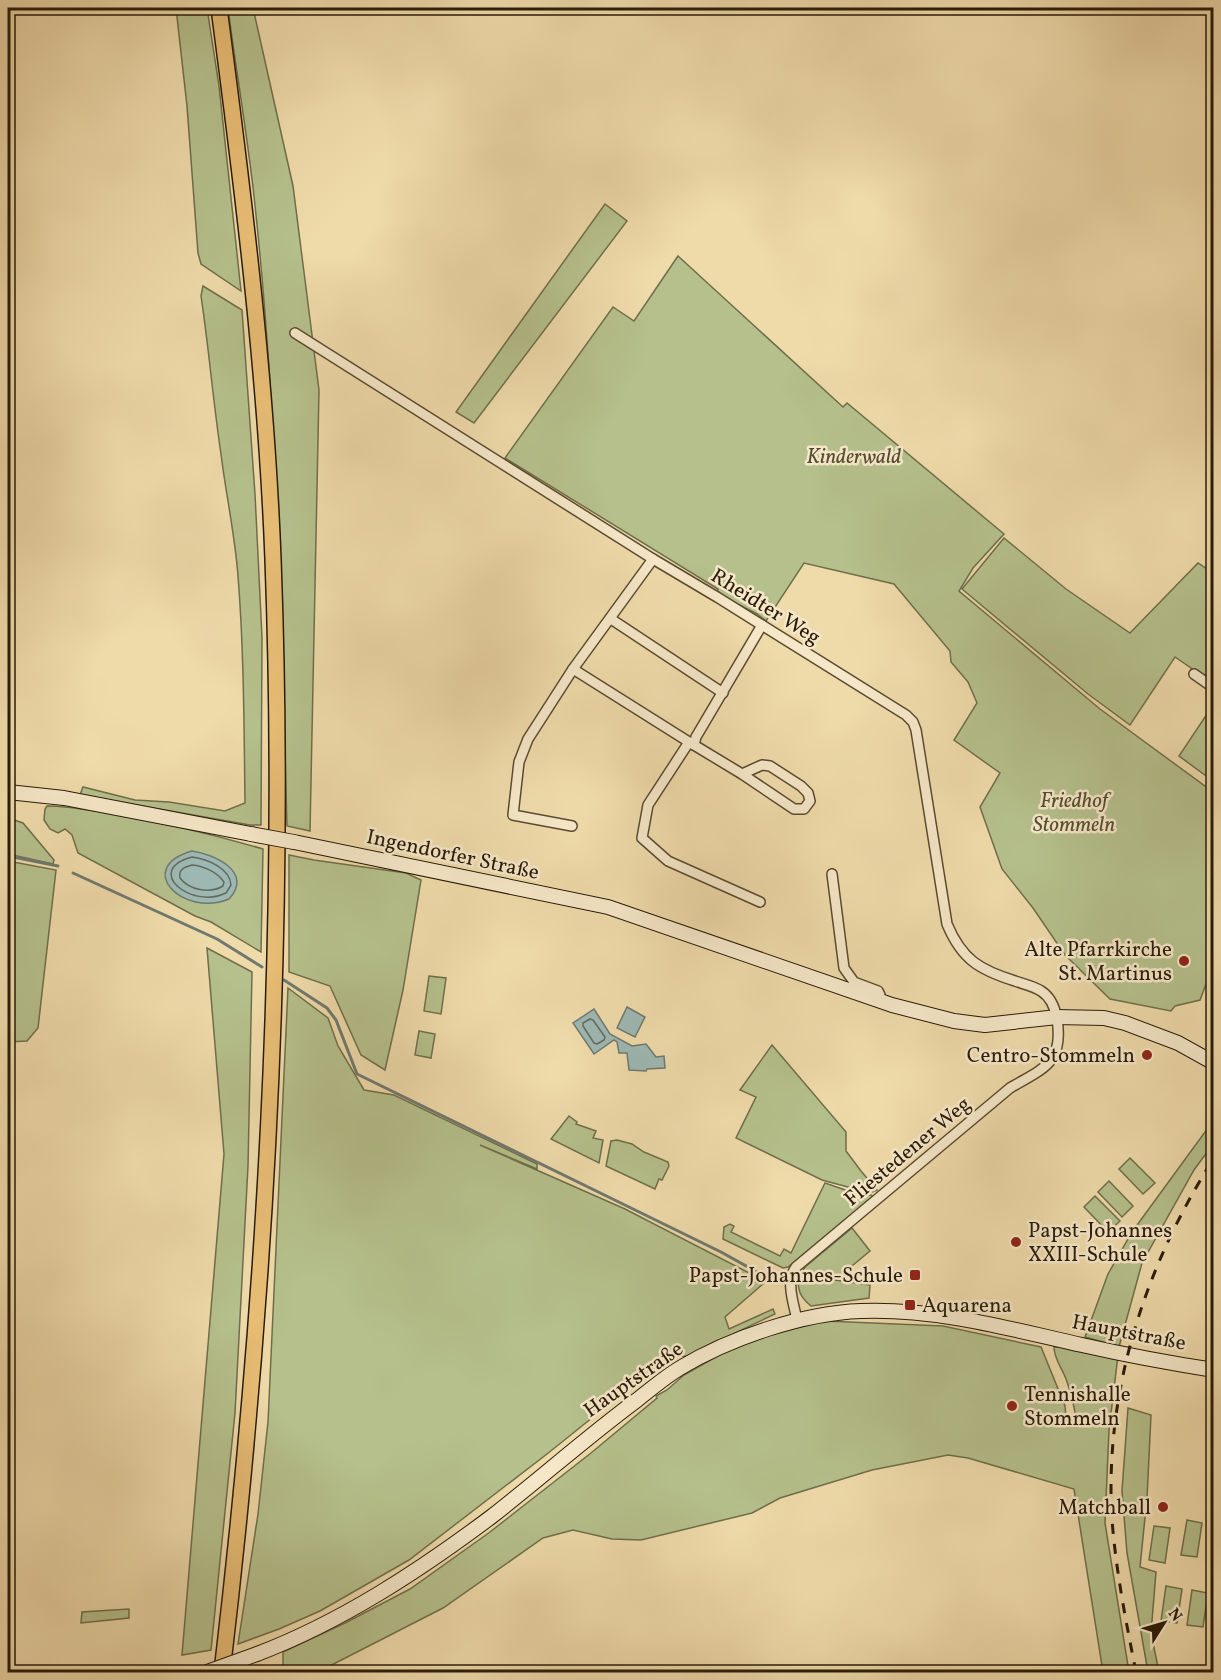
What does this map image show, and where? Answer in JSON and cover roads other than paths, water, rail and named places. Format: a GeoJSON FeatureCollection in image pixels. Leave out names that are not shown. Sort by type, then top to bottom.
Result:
{"type":"FeatureCollection","features":[{"type":"Feature","properties":{"kind":"main road"},"geometry":{"type":"LineString","coordinates":[[219,8],[257,318],[267,443],[273,556],[278,820],[270,1124],[255,1354],[222,1672]]}},
{"type":"Feature","properties":{"kind":"street","name":"Rheidter Weg"},"geometry":{"type":"LineString","coordinates":[[295,333],[653,560],[906,714],[916,730],[947,924],[954,941],[965,956],[977,966],[1041,991],[1051,1001],[1057,1017]]}},
{"type":"Feature","properties":{"kind":"street"},"geometry":{"type":"LineString","coordinates":[[572,826],[513,815],[519,762],[528,739],[573,669],[653,560]]}},
{"type":"Feature","properties":{"kind":"street"},"geometry":{"type":"LineString","coordinates":[[611,620],[723,693]]}},
{"type":"Feature","properties":{"kind":"street"},"geometry":{"type":"LineString","coordinates":[[760,902],[668,861],[642,838],[648,805],[692,744],[762,625]]}},
{"type":"Feature","properties":{"kind":"street"},"geometry":{"type":"LineString","coordinates":[[573,669],[794,809],[804,809],[810,801],[808,793],[801,786],[770,766],[762,765],[742,774]]}},
{"type":"Feature","properties":{"kind":"street"},"geometry":{"type":"LineString","coordinates":[[1194,674],[1214,688]]}},
{"type":"Feature","properties":{"kind":"street","name":"Ingendorfer Straße"},"geometry":{"type":"LineString","coordinates":[[8,792],[64,798],[294,842],[608,907],[879,1001],[954,1021],[985,1025],[1057,1017],[1104,1018],[1125,1023],[1178,1043],[1214,1063]]}},
{"type":"Feature","properties":{"kind":"street","name":"Ingendorfer Straße"},"geometry":{"type":"LineString","coordinates":[[832,874],[844,968],[854,982],[878,991],[879,1001]]}},
{"type":"Feature","properties":{"kind":"street","name":"Fliestedener Weg"},"geometry":{"type":"LineString","coordinates":[[797,1320],[790,1284],[790,1277],[796,1267],[1010,1088],[1045,1067],[1056,1054],[1059,1039],[1057,1017]]}},
{"type":"Feature","properties":{"kind":"street","name":"Hauptstraße"},"geometry":{"type":"LineString","coordinates":[[207,1672],[257,1654],[328,1622],[390,1587],[493,1515],[602,1426],[678,1369],[710,1352],[797,1320],[859,1311],[898,1311],[939,1315],[1033,1333],[1144,1359],[1214,1370]]}},
{"type":"Feature","properties":{"kind":"water"},"geometry":{"type":"Polygon","coordinates":[[[192,851],[220,860],[234,873],[237,881],[229,899],[212,903],[196,902],[182,897],[171,888],[166,879],[166,868],[175,859],[192,851]]]}},
{"type":"Feature","properties":{"kind":"water"},"geometry":{"type":"Polygon","coordinates":[[[627,1007],[645,1017],[635,1037],[617,1028],[627,1007]]]}},
{"type":"Feature","properties":{"kind":"water"},"geometry":{"type":"Polygon","coordinates":[[[594,1009],[610,1034],[632,1046],[646,1044],[656,1057],[664,1056],[665,1068],[647,1069],[646,1071],[629,1070],[627,1053],[619,1053],[617,1042],[614,1040],[594,1054],[573,1023],[594,1009]]]}},
{"type":"Feature","properties":{"kind":"waterway"},"geometry":{"type":"LineString","coordinates":[[8,856],[58,866]]}},
{"type":"Feature","properties":{"kind":"waterway"},"geometry":{"type":"LineString","coordinates":[[73,873],[217,939],[262,967]]}},
{"type":"Feature","properties":{"kind":"waterway"},"geometry":{"type":"LineString","coordinates":[[284,980],[327,1008],[336,1020],[357,1074],[721,1252],[773,1281]]}},
{"type":"Feature","properties":{"kind":"railway"},"geometry":{"type":"LineString","coordinates":[[1136,1672],[1125,1615],[1112,1520],[1111,1472],[1115,1424],[1134,1331],[1149,1286],[1189,1199],[1214,1158]]}},
{"type":"Feature","properties":{"kind":"place","name":"Alte Pfarrkirche St. Martinus"},"geometry":{"type":"Point","coordinates":[1184,961]}},
{"type":"Feature","properties":{"kind":"place","name":"Centro-Stommeln"},"geometry":{"type":"Point","coordinates":[1147,1055]}},
{"type":"Feature","properties":{"kind":"place","name":"Papst-Johannes XXIII-Schule"},"geometry":{"type":"Point","coordinates":[1016,1242]}},
{"type":"Feature","properties":{"kind":"place","name":"Papst-Johannes-Schule"},"geometry":{"type":"Point","coordinates":[915,1275]}},
{"type":"Feature","properties":{"kind":"place","name":"Aquarena"},"geometry":{"type":"Point","coordinates":[910,1305]}},
{"type":"Feature","properties":{"kind":"place","name":"Tennishalle Stommeln"},"geometry":{"type":"Point","coordinates":[1012,1406]}},
{"type":"Feature","properties":{"kind":"place","name":"Matchball"},"geometry":{"type":"Point","coordinates":[1163,1507]}},
{"type":"Feature","properties":{"kind":"park label","name":"Kinderwald"},"geometry":{"type":"Point","coordinates":[854,456]}},
{"type":"Feature","properties":{"kind":"park label","name":"Friedhof Stommeln"},"geometry":{"type":"Point","coordinates":[1074,812]}}]}
